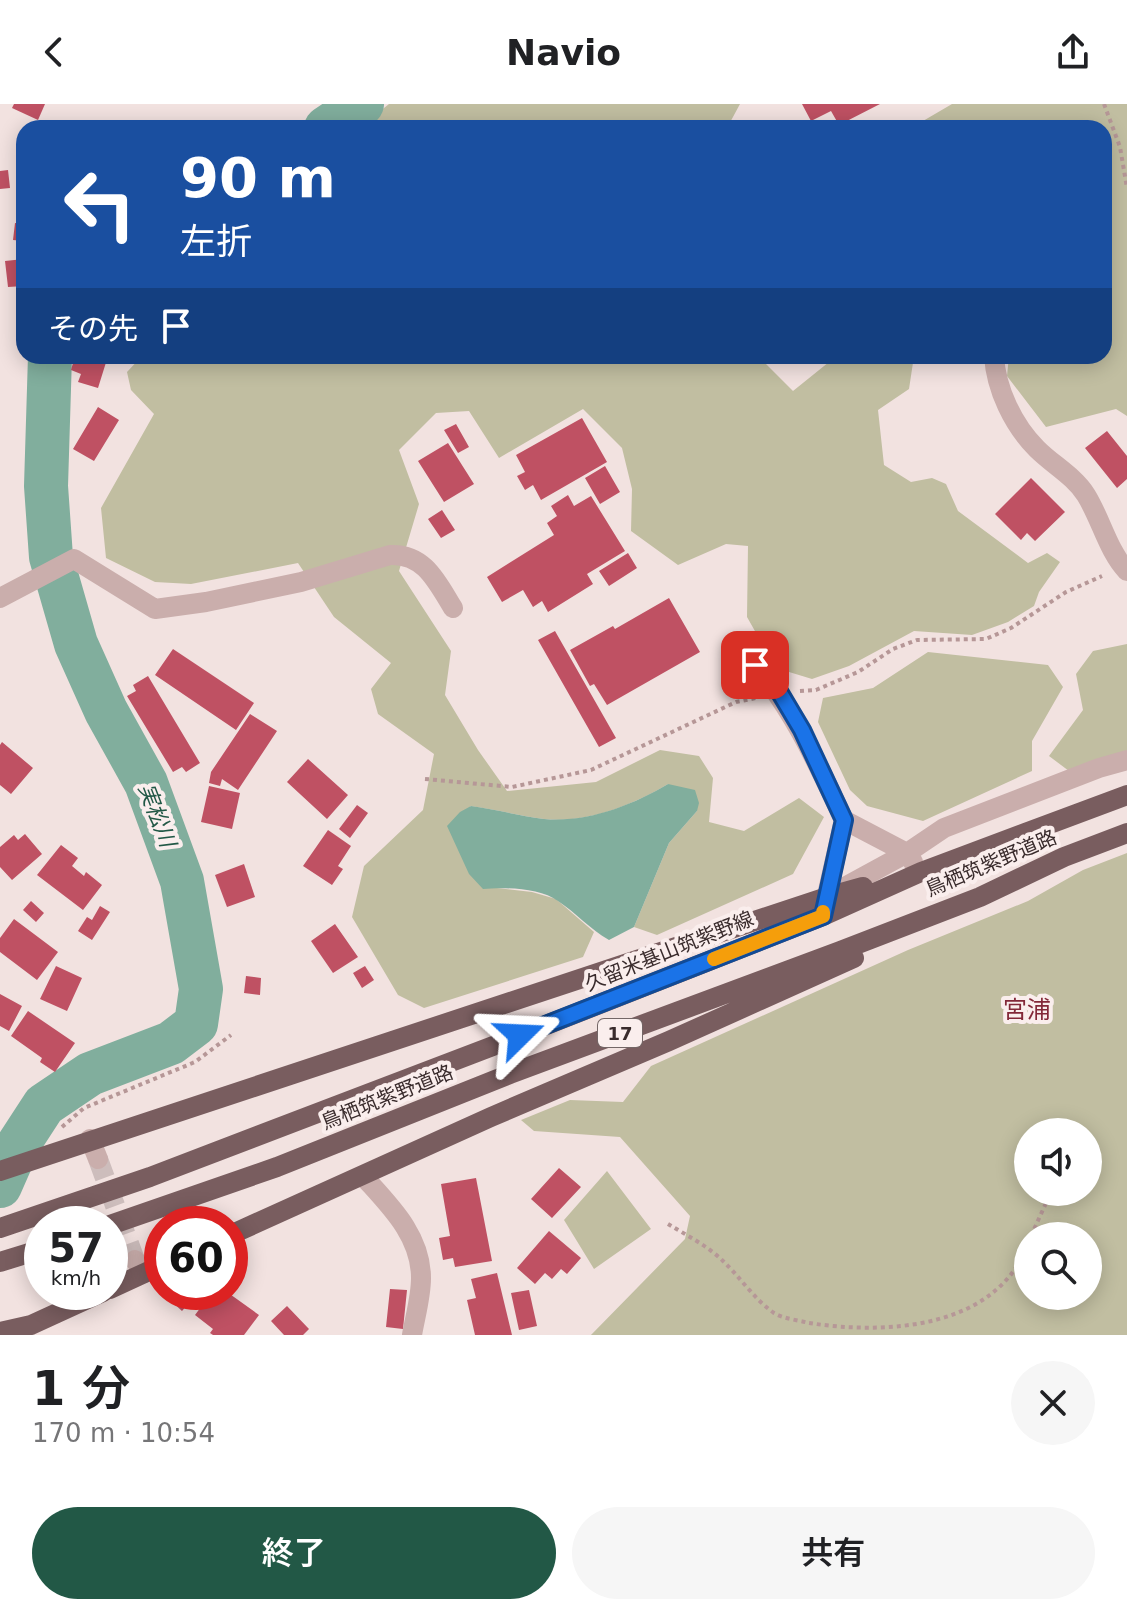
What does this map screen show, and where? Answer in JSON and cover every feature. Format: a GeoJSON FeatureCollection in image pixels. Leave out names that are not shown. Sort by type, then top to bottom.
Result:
{"type":"FeatureCollection","features":[{"type":"Feature","properties":{"kind":"main road"},"geometry":{"type":"LineString","coordinates":[[0,1171],[537,994],[825,906],[1127,795]]}},
{"type":"Feature","properties":{"kind":"main road","name":"鳥栖筑紫野道路"},"geometry":{"type":"LineString","coordinates":[[128,1219],[277,1167],[510,1074],[980,897],[1064,857],[1127,833]]}},
{"type":"Feature","properties":{"kind":"main road"},"geometry":{"type":"LineString","coordinates":[[248,1227],[840,965],[980,897]]}},
{"type":"Feature","properties":{"kind":"main road","name":"久留米基山筑紫野線"},"geometry":{"type":"LineString","coordinates":[[0,1228],[150,1177],[825,906]]}},
{"type":"Feature","properties":{"kind":"main road"},"geometry":{"type":"LineString","coordinates":[[0,1262],[24,1255]]}},
{"type":"Feature","properties":{"kind":"main road"},"geometry":{"type":"LineString","coordinates":[[0,1332],[31,1325],[64,1310]]}},
{"type":"Feature","properties":{"kind":"street"},"geometry":{"type":"LineString","coordinates":[[994,364],[995,376],[1016,423],[1036,448],[1072,478],[1085,494],[1127,571]]}},
{"type":"Feature","properties":{"kind":"street"},"geometry":{"type":"LineString","coordinates":[[0,598],[74,559],[155,609],[301,582],[402,554],[417,560],[429,570],[453,608]]}},
{"type":"Feature","properties":{"kind":"street"},"geometry":{"type":"LineString","coordinates":[[755,665],[780,693],[802,730],[844,820],[907,853],[921,872]]}},
{"type":"Feature","properties":{"kind":"street"},"geometry":{"type":"LineString","coordinates":[[825,906],[944,828],[1127,760]]}},
{"type":"Feature","properties":{"kind":"street"},"geometry":{"type":"LineString","coordinates":[[825,906],[844,820]]}},
{"type":"Feature","properties":{"kind":"street"},"geometry":{"type":"LineString","coordinates":[[90,1139],[98,1159]]}},
{"type":"Feature","properties":{"kind":"street"},"geometry":{"type":"LineString","coordinates":[[363,1176],[402,1218],[413,1243],[421,1277],[412,1335]]}},
{"type":"Feature","properties":{"kind":"path"},"geometry":{"type":"LineString","coordinates":[[1112,126],[1120,147],[1127,188]]}},
{"type":"Feature","properties":{"kind":"path"},"geometry":{"type":"LineString","coordinates":[[55,1152],[59,1129],[84,1108],[195,1062],[231,1035]]}},
{"type":"Feature","properties":{"kind":"path"},"geometry":{"type":"LineString","coordinates":[[668,1224],[721,1258],[758,1299],[777,1314],[831,1329],[893,1332],[932,1326],[978,1306],[1005,1284],[1014,1272]]}},
{"type":"Feature","properties":{"kind":"shaded area"},"geometry":{"type":"Polygon","coordinates":[[[389,104],[740,104],[731,120],[369,120],[389,104]]]}},
{"type":"Feature","properties":{"kind":"shaded area"},"geometry":{"type":"Polygon","coordinates":[[[952,104],[1127,104],[1127,416],[1116,409],[1046,427],[1007,376],[1008,364],[1112,364],[1112,120],[925,120],[952,104]]]}},
{"type":"Feature","properties":{"kind":"shaded area"},"geometry":{"type":"Polygon","coordinates":[[[134,364],[766,364],[793,391],[827,364],[913,364],[909,389],[878,410],[884,465],[911,482],[932,478],[946,484],[958,511],[1028,563],[1047,553],[1060,562],[1039,592],[1034,606],[1008,622],[972,635],[914,631],[849,666],[812,679],[776,668],[747,617],[748,546],[726,544],[678,565],[631,531],[632,489],[622,448],[583,409],[499,458],[469,411],[436,413],[399,450],[419,504],[399,571],[451,651],[445,695],[507,791],[596,782],[660,750],[699,756],[713,778],[709,822],[744,831],[799,798],[824,817],[793,874],[657,935],[634,927],[669,843],[697,811],[668,784],[624,806],[576,819],[544,819],[470,806],[497,888],[532,892],[556,899],[594,932],[583,957],[424,1008],[398,995],[352,917],[364,866],[423,810],[434,754],[378,714],[371,689],[391,663],[334,617],[298,563],[191,584],[155,582],[106,558],[101,508],[154,414],[131,390],[127,372],[134,364]]]}},
{"type":"Feature","properties":{"kind":"shaded area"},"geometry":{"type":"Polygon","coordinates":[[[1127,644],[1127,751],[1069,771],[1049,756],[1083,710],[1076,674],[1093,651],[1127,644]]]}},
{"type":"Feature","properties":{"kind":"shaded area"},"geometry":{"type":"Polygon","coordinates":[[[928,652],[1048,665],[1063,687],[1032,741],[1032,771],[923,821],[867,806],[850,790],[818,722],[823,698],[873,688],[928,652]]]}},
{"type":"Feature","properties":{"kind":"shaded area"},"geometry":{"type":"Polygon","coordinates":[[[668,784],[695,790],[699,803],[697,811],[669,843],[634,927],[609,940],[565,906],[542,893],[522,889],[483,889],[469,874],[447,826],[460,812],[471,806],[544,819],[593,815],[640,799],[668,784]]]}},
{"type":"Feature","properties":{"kind":"shaded area"},"geometry":{"type":"Polygon","coordinates":[[[1127,853],[1127,1335],[591,1335],[685,1239],[690,1216],[620,1137],[534,1131],[521,1120],[570,1100],[623,1102],[651,1066],[908,950],[1028,901],[1083,870],[1127,853]]]}},
{"type":"Feature","properties":{"kind":"shaded area"},"geometry":{"type":"Polygon","coordinates":[[[607,1171],[651,1229],[594,1269],[564,1220],[607,1171]]]}},
{"type":"Feature","properties":{"kind":"building"},"geometry":{"type":"Polygon","coordinates":[[[14,104],[45,104],[38,120],[12,108],[14,104]]]}},
{"type":"Feature","properties":{"kind":"building"},"geometry":{"type":"Polygon","coordinates":[[[802,104],[880,104],[849,120],[836,120],[831,111],[810,120],[802,104]]]}},
{"type":"Feature","properties":{"kind":"building"},"geometry":{"type":"Polygon","coordinates":[[[8,170],[10,188],[0,189],[0,171],[8,170]]]}},
{"type":"Feature","properties":{"kind":"building"},"geometry":{"type":"Polygon","coordinates":[[[16,260],[16,286],[8,287],[5,261],[16,260]]]}},
{"type":"Feature","properties":{"kind":"building"},"geometry":{"type":"Polygon","coordinates":[[[73,364],[106,364],[98,388],[78,382],[81,374],[71,370],[73,364]]]}},
{"type":"Feature","properties":{"kind":"building"},"geometry":{"type":"Polygon","coordinates":[[[98,407],[119,420],[94,461],[73,449],[98,407]]]}},
{"type":"Feature","properties":{"kind":"building"},"geometry":{"type":"Polygon","coordinates":[[[582,418],[607,462],[541,500],[533,485],[525,490],[517,476],[525,472],[516,455],[582,418]]]}},
{"type":"Feature","properties":{"kind":"building"},"geometry":{"type":"Polygon","coordinates":[[[456,424],[469,447],[458,453],[444,430],[456,424]]]}},
{"type":"Feature","properties":{"kind":"building"},"geometry":{"type":"Polygon","coordinates":[[[1107,431],[1127,456],[1127,479],[1117,488],[1085,448],[1107,431]]]}},
{"type":"Feature","properties":{"kind":"building"},"geometry":{"type":"Polygon","coordinates":[[[448,443],[474,484],[444,502],[418,461],[448,443]]]}},
{"type":"Feature","properties":{"kind":"building"},"geometry":{"type":"Polygon","coordinates":[[[605,466],[620,492],[600,504],[585,478],[605,466]]]}},
{"type":"Feature","properties":{"kind":"building"},"geometry":{"type":"Polygon","coordinates":[[[1031,478],[1065,512],[1035,541],[1027,533],[1021,540],[995,514],[1031,478]]]}},
{"type":"Feature","properties":{"kind":"building"},"geometry":{"type":"Polygon","coordinates":[[[568,495],[574,506],[591,496],[625,551],[587,574],[593,584],[548,612],[542,601],[533,607],[523,590],[502,602],[487,577],[554,535],[547,523],[557,516],[551,506],[568,495]]]}},
{"type":"Feature","properties":{"kind":"building"},"geometry":{"type":"Polygon","coordinates":[[[442,510],[455,530],[441,538],[428,519],[442,510]]]}},
{"type":"Feature","properties":{"kind":"building"},"geometry":{"type":"Polygon","coordinates":[[[628,553],[637,568],[609,586],[599,571],[628,553]]]}},
{"type":"Feature","properties":{"kind":"building"},"geometry":{"type":"Polygon","coordinates":[[[669,598],[700,652],[607,705],[594,684],[590,686],[570,650],[669,598]]]}},
{"type":"Feature","properties":{"kind":"building"},"geometry":{"type":"Polygon","coordinates":[[[555,631],[616,738],[599,747],[538,640],[555,631]]]}},
{"type":"Feature","properties":{"kind":"building"},"geometry":{"type":"Polygon","coordinates":[[[173,649],[254,703],[236,730],[155,675],[173,649]]]}},
{"type":"Feature","properties":{"kind":"building"},"geometry":{"type":"Polygon","coordinates":[[[148,676],[200,763],[186,772],[182,767],[173,772],[127,696],[136,691],[133,685],[148,676]]]}},
{"type":"Feature","properties":{"kind":"building"},"geometry":{"type":"Polygon","coordinates":[[[250,714],[277,731],[238,790],[222,779],[220,786],[209,783],[211,772],[250,714]]]}},
{"type":"Feature","properties":{"kind":"building"},"geometry":{"type":"Polygon","coordinates":[[[2,742],[33,768],[11,794],[0,785],[2,742]]]}},
{"type":"Feature","properties":{"kind":"building"},"geometry":{"type":"Polygon","coordinates":[[[308,759],[348,795],[327,819],[287,782],[308,759]]]}},
{"type":"Feature","properties":{"kind":"building"},"geometry":{"type":"Polygon","coordinates":[[[209,786],[240,793],[232,829],[201,822],[209,786]]]}},
{"type":"Feature","properties":{"kind":"building"},"geometry":{"type":"Polygon","coordinates":[[[357,805],[368,813],[350,838],[339,829],[357,805]]]}},
{"type":"Feature","properties":{"kind":"building"},"geometry":{"type":"Polygon","coordinates":[[[328,830],[351,846],[338,866],[343,869],[332,885],[303,866],[328,830]]]}},
{"type":"Feature","properties":{"kind":"building"},"geometry":{"type":"Polygon","coordinates":[[[25,834],[42,854],[12,880],[0,867],[0,847],[14,835],[18,840],[25,834]]]}},
{"type":"Feature","properties":{"kind":"building"},"geometry":{"type":"Polygon","coordinates":[[[61,845],[78,858],[72,866],[84,876],[86,872],[102,885],[83,910],[37,875],[61,845]]]}},
{"type":"Feature","properties":{"kind":"building"},"geometry":{"type":"Polygon","coordinates":[[[244,864],[255,897],[227,907],[215,875],[244,864]]]}},
{"type":"Feature","properties":{"kind":"building"},"geometry":{"type":"Polygon","coordinates":[[[31,901],[44,913],[36,922],[23,910],[31,901]]]}},
{"type":"Feature","properties":{"kind":"building"},"geometry":{"type":"Polygon","coordinates":[[[100,906],[110,912],[92,940],[78,931],[87,917],[92,920],[100,906]]]}},
{"type":"Feature","properties":{"kind":"building"},"geometry":{"type":"Polygon","coordinates":[[[14,919],[58,952],[37,980],[0,952],[0,938],[14,919]]]}},
{"type":"Feature","properties":{"kind":"building"},"geometry":{"type":"Polygon","coordinates":[[[335,924],[358,957],[333,973],[311,941],[335,924]]]}},
{"type":"Feature","properties":{"kind":"building"},"geometry":{"type":"Polygon","coordinates":[[[56,966],[82,978],[67,1011],[40,999],[56,966]]]}},
{"type":"Feature","properties":{"kind":"building"},"geometry":{"type":"Polygon","coordinates":[[[365,966],[374,980],[362,988],[353,973],[365,966]]]}},
{"type":"Feature","properties":{"kind":"building"},"geometry":{"type":"Polygon","coordinates":[[[246,976],[261,978],[260,995],[244,993],[246,976]]]}},
{"type":"Feature","properties":{"kind":"building"},"geometry":{"type":"Polygon","coordinates":[[[0,994],[22,1006],[9,1031],[0,1026],[0,994]]]}},
{"type":"Feature","properties":{"kind":"building"},"geometry":{"type":"Polygon","coordinates":[[[28,1011],[75,1043],[55,1072],[40,1062],[42,1058],[11,1036],[28,1011]]]}},
{"type":"Feature","properties":{"kind":"building"},"geometry":{"type":"Polygon","coordinates":[[[559,1168],[581,1187],[552,1218],[531,1199],[559,1168]]]}},
{"type":"Feature","properties":{"kind":"building"},"geometry":{"type":"Polygon","coordinates":[[[476,1178],[492,1261],[455,1267],[453,1258],[443,1260],[439,1238],[450,1236],[441,1184],[476,1178]]]}},
{"type":"Feature","properties":{"kind":"building"},"geometry":{"type":"Polygon","coordinates":[[[549,1231],[581,1258],[567,1274],[561,1269],[552,1279],[545,1273],[535,1284],[517,1268],[549,1231]]]}},
{"type":"Feature","properties":{"kind":"building"},"geometry":{"type":"Polygon","coordinates":[[[497,1273],[512,1335],[475,1335],[467,1300],[476,1298],[471,1279],[497,1273]]]}},
{"type":"Feature","properties":{"kind":"building"},"geometry":{"type":"Polygon","coordinates":[[[390,1289],[407,1290],[403,1329],[386,1327],[390,1289]]]}},
{"type":"Feature","properties":{"kind":"building"},"geometry":{"type":"Polygon","coordinates":[[[529,1290],[537,1326],[519,1330],[511,1293],[529,1290]]]}},
{"type":"Feature","properties":{"kind":"building"},"geometry":{"type":"Polygon","coordinates":[[[287,1306],[309,1329],[303,1335],[284,1335],[271,1321],[287,1306]]]}},
{"type":"Feature","properties":{"kind":"building"},"geometry":{"type":"Polygon","coordinates":[[[248,1307],[259,1315],[244,1335],[213,1335],[210,1333],[213,1329],[195,1315],[199,1310],[248,1310],[248,1307]]]}},
{"type":"Feature","properties":{"kind":"waterway","name":"実松川"},"geometry":{"type":"LineString","coordinates":[[338,120],[362,104]]}},
{"type":"Feature","properties":{"kind":"waterway","name":"実松川"},"geometry":{"type":"LineString","coordinates":[[0,1186],[18,1145],[44,1105],[90,1074],[171,1043],[196,1024],[201,989],[182,881],[146,783],[106,711],[76,644],[51,557],[46,486],[50,364]]}},
{"type":"Feature","properties":{"kind":"tunnel"},"geometry":{"type":"LineString","coordinates":[[98,1159],[135,1260]]}},
{"type":"Feature","properties":{"kind":"slow traffic"},"geometry":{"type":"LineString","coordinates":[[714,959],[823,916],[823,912]]}},
{"type":"Feature","properties":{"kind":"district","name":"宮浦"},"geometry":{"type":"Point","coordinates":[1027,1010]}},
{"type":"Feature","properties":{"kind":"route"},"geometry":{"type":"LineString","coordinates":[[520,1035],[823,916],[844,820],[802,730],[780,693],[755,665]]}}]}
